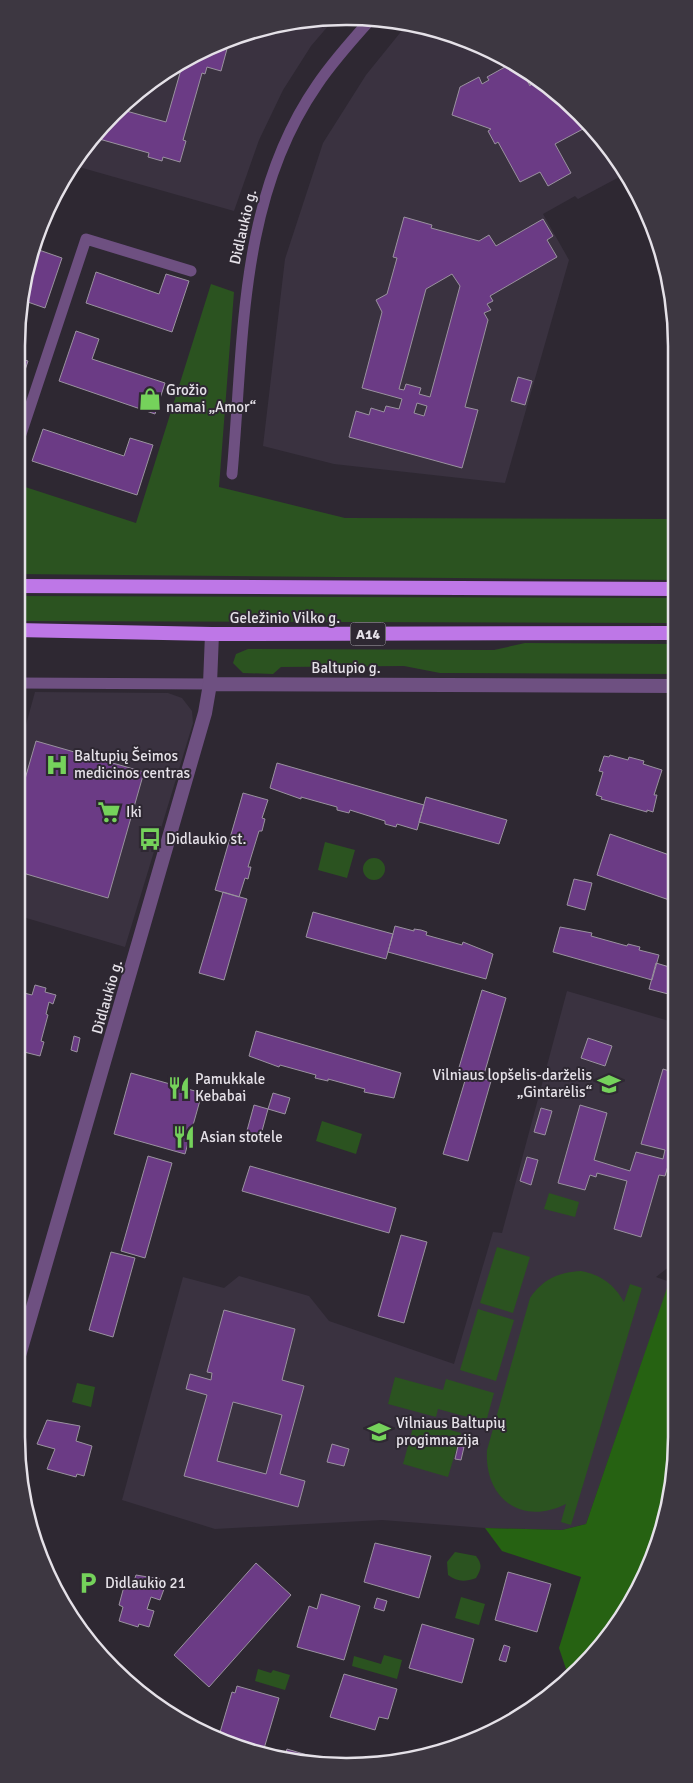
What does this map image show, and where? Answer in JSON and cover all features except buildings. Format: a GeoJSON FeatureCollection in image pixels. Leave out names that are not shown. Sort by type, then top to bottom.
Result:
{"type":"FeatureCollection","features":[{"type":"Feature","properties":{"kind":"highway","name":"Geležinio Vilko g."},"geometry":{"type":"LineString","coordinates":[[25,586],[668,589]]}},
{"type":"Feature","properties":{"kind":"highway","name":"Geležinio Vilko g."},"geometry":{"type":"LineString","coordinates":[[25,630],[212,634],[668,634]]}},
{"type":"Feature","properties":{"kind":"street","name":"Didlaukio g."},"geometry":{"type":"LineString","coordinates":[[232,474],[246,286],[261,210],[277,164],[295,123],[316,86],[366,26]]}},
{"type":"Feature","properties":{"kind":"street"},"geometry":{"type":"LineString","coordinates":[[25,422],[86,239],[191,271]]}},
{"type":"Feature","properties":{"kind":"street","name":"Didlaukio g."},"geometry":{"type":"LineString","coordinates":[[25,1335],[205,713],[210,684],[212,634]]}},
{"type":"Feature","properties":{"kind":"street","name":"Baltupio g."},"geometry":{"type":"LineString","coordinates":[[25,683],[668,686]]}},
{"type":"Feature","properties":{"kind":"shaded area"},"geometry":{"type":"Polygon","coordinates":[[[328,26],[311,46],[283,90],[259,140],[234,211],[80,167],[119,119],[151,91],[186,68],[223,49],[263,36],[284,31],[328,26]]]}},
{"type":"Feature","properties":{"kind":"shaded area"},"geometry":{"type":"Polygon","coordinates":[[[402,30],[430,36],[470,49],[507,68],[542,91],[574,119],[602,151],[619,177],[578,199],[575,196],[543,214],[569,260],[505,483],[334,464],[263,446],[285,259],[323,143],[366,75],[402,30]]]}},
{"type":"Feature","properties":{"kind":"shaded area"},"geometry":{"type":"Polygon","coordinates":[[[35,692],[168,693],[182,698],[192,711],[193,723],[125,947],[25,918],[25,728],[35,692]]]}},
{"type":"Feature","properties":{"kind":"shaded area","name":"Vilniaus Baltupių progimnazija"},"geometry":{"type":"Polygon","coordinates":[[[567,991],[668,1021],[668,1268],[656,1277],[668,1281],[668,1288],[586,1524],[562,1530],[485,1528],[382,1520],[215,1529],[122,1500],[183,1277],[224,1288],[239,1276],[309,1296],[329,1321],[454,1364],[493,1232],[502,1233],[567,991]]]}},
{"type":"Feature","properties":{"kind":"green space"},"geometry":{"type":"Polygon","coordinates":[[[211,284],[234,292],[219,487],[345,518],[668,519],[668,580],[25,574],[25,487],[136,523],[211,284]]]}},
{"type":"Feature","properties":{"kind":"green space"},"geometry":{"type":"Polygon","coordinates":[[[25,596],[668,598],[668,623],[25,621],[25,596]]]}},
{"type":"Feature","properties":{"kind":"green space"},"geometry":{"type":"Polygon","coordinates":[[[525,643],[668,644],[668,674],[440,673],[404,666],[281,667],[273,674],[243,673],[233,663],[236,654],[248,649],[494,650],[525,643]]]}},
{"type":"Feature","properties":{"kind":"green space"},"geometry":{"type":"Polygon","coordinates":[[[325,842],[355,850],[347,878],[318,870],[325,842]]]}},
{"type":"Feature","properties":{"kind":"green space"},"geometry":{"type":"Polygon","coordinates":[[[374,858],[382,861],[385,869],[382,877],[374,880],[366,877],[363,869],[366,861],[374,858]]]}},
{"type":"Feature","properties":{"kind":"green space"},"geometry":{"type":"Polygon","coordinates":[[[322,1121],[362,1134],[356,1154],[316,1141],[322,1121]]]}},
{"type":"Feature","properties":{"kind":"green space"},"geometry":{"type":"Polygon","coordinates":[[[549,1193],[579,1202],[575,1217],[544,1209],[549,1193]]]}},
{"type":"Feature","properties":{"kind":"green space"},"geometry":{"type":"Polygon","coordinates":[[[497,1247],[530,1257],[513,1313],[480,1303],[497,1247]]]}},
{"type":"Feature","properties":{"kind":"green space"},"geometry":{"type":"Polygon","coordinates":[[[581,1271],[606,1281],[616,1290],[624,1302],[630,1284],[642,1288],[571,1525],[561,1522],[566,1504],[550,1510],[535,1512],[521,1510],[509,1504],[499,1494],[492,1482],[488,1467],[487,1450],[530,1298],[546,1281],[566,1273],[581,1271]]]}},
{"type":"Feature","properties":{"kind":"green space"},"geometry":{"type":"Polygon","coordinates":[[[668,1285],[667,1458],[662,1499],[657,1520],[644,1560],[625,1597],[602,1632],[567,1671],[559,1648],[581,1577],[502,1551],[485,1528],[562,1530],[586,1524],[668,1285]]]}},
{"type":"Feature","properties":{"kind":"green space"},"geometry":{"type":"Polygon","coordinates":[[[478,1309],[514,1320],[496,1381],[460,1370],[478,1309]]]}},
{"type":"Feature","properties":{"kind":"green space"},"geometry":{"type":"Polygon","coordinates":[[[395,1377],[443,1390],[446,1379],[494,1393],[486,1422],[438,1409],[436,1417],[388,1404],[395,1377]]]}},
{"type":"Feature","properties":{"kind":"green space"},"geometry":{"type":"Polygon","coordinates":[[[77,1383],[95,1387],[91,1407],[72,1402],[77,1383]]]}},
{"type":"Feature","properties":{"kind":"green space"},"geometry":{"type":"Polygon","coordinates":[[[415,1420],[461,1433],[448,1477],[403,1464],[415,1420]]]}},
{"type":"Feature","properties":{"kind":"green space"},"geometry":{"type":"Polygon","coordinates":[[[455,1552],[476,1556],[480,1562],[480,1567],[476,1578],[461,1581],[448,1575],[447,1562],[455,1552]]]}},
{"type":"Feature","properties":{"kind":"green space"},"geometry":{"type":"Polygon","coordinates":[[[461,1597],[485,1604],[479,1625],[455,1618],[461,1597]]]}},
{"type":"Feature","properties":{"kind":"green space"},"geometry":{"type":"Polygon","coordinates":[[[384,1655],[402,1660],[397,1679],[352,1666],[354,1656],[381,1664],[384,1655]]]}},
{"type":"Feature","properties":{"kind":"green space"},"geometry":{"type":"Polygon","coordinates":[[[258,1669],[271,1673],[273,1670],[290,1675],[285,1690],[255,1681],[258,1669]]]}},
{"type":"Feature","properties":{"kind":"place","name":"Grožio namai „Amor“"},"geometry":{"type":"Point","coordinates":[150,399]}},
{"type":"Feature","properties":{"kind":"place","name":"Baltupių Šeimos medicinos centras"},"geometry":{"type":"Point","coordinates":[57,765]}},
{"type":"Feature","properties":{"kind":"place","name":"Iki"},"geometry":{"type":"Point","coordinates":[109,812]}},
{"type":"Feature","properties":{"kind":"place","name":"Didlaukio st."},"geometry":{"type":"Point","coordinates":[150,839]}},
{"type":"Feature","properties":{"kind":"place","name":"Vilniaus lopšelis-darželis „Gintarėlis“"},"geometry":{"type":"Point","coordinates":[609,1084]}},
{"type":"Feature","properties":{"kind":"place","name":"Pamukkale Kebabai"},"geometry":{"type":"Point","coordinates":[179,1088]}},
{"type":"Feature","properties":{"kind":"place","name":"Asian stotele"},"geometry":{"type":"Point","coordinates":[184,1137]}},
{"type":"Feature","properties":{"kind":"place","name":"Vilniaus Baltupių progimnazija"},"geometry":{"type":"Point","coordinates":[379,1432]}},
{"type":"Feature","properties":{"kind":"place","name":"Didlaukio 21"},"geometry":{"type":"Point","coordinates":[88,1583]}}]}
